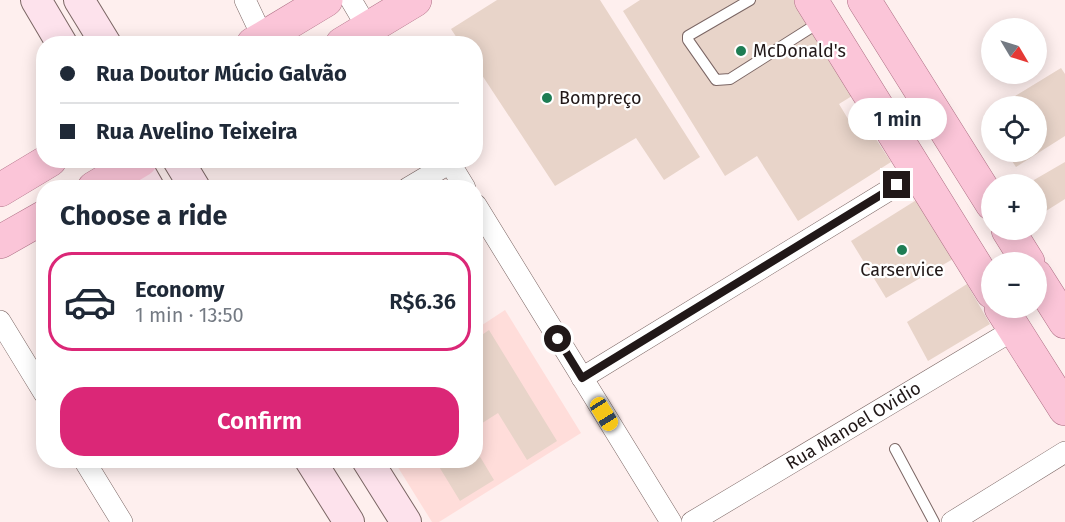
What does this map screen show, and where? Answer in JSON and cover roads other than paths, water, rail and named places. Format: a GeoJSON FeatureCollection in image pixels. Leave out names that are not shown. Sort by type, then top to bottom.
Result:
{"type":"FeatureCollection","features":[{"type":"Feature","properties":{"kind":"main road"},"geometry":{"type":"LineString","coordinates":[[36,0],[57,36]]}},
{"type":"Feature","properties":{"kind":"main road"},"geometry":{"type":"LineString","coordinates":[[79,0],[101,36]]}},
{"type":"Feature","properties":{"kind":"main road"},"geometry":{"type":"LineString","coordinates":[[266,36],[326,0]]}},
{"type":"Feature","properties":{"kind":"main road"},"geometry":{"type":"LineString","coordinates":[[366,36],[415,0]]}},
{"type":"Feature","properties":{"kind":"main road"},"geometry":{"type":"LineString","coordinates":[[864,0],[981,186]]}},
{"type":"Feature","properties":{"kind":"main road"},"geometry":{"type":"LineString","coordinates":[[817,10],[981,275]]}},
{"type":"Feature","properties":{"kind":"main road"},"geometry":{"type":"LineString","coordinates":[[0,190],[37,168]]}},
{"type":"Feature","properties":{"kind":"main road"},"geometry":{"type":"LineString","coordinates":[[112,180],[139,168]]}},
{"type":"Feature","properties":{"kind":"main road"},"geometry":{"type":"LineString","coordinates":[[0,242],[36,222]]}},
{"type":"Feature","properties":{"kind":"main road"},"geometry":{"type":"LineString","coordinates":[[1047,293],[1065,322]]}},
{"type":"Feature","properties":{"kind":"main road"},"geometry":{"type":"LineString","coordinates":[[1008,318],[1053,362],[1065,409]]}},
{"type":"Feature","properties":{"kind":"main road"},"geometry":{"type":"LineString","coordinates":[[315,468],[349,522]]}},
{"type":"Feature","properties":{"kind":"main road"},"geometry":{"type":"LineString","coordinates":[[372,468],[406,522]]}},
{"type":"Feature","properties":{"kind":"street"},"geometry":{"type":"LineString","coordinates":[[246,0],[257,36]]}},
{"type":"Feature","properties":{"kind":"street"},"geometry":{"type":"LineString","coordinates":[[351,0],[361,36]]}},
{"type":"Feature","properties":{"kind":"street"},"geometry":{"type":"LineString","coordinates":[[421,180],[440,168]]}},
{"type":"Feature","properties":{"kind":"street"},"geometry":{"type":"LineString","coordinates":[[582,378],[916,173]]}},
{"type":"Feature","properties":{"kind":"street"},"geometry":{"type":"LineString","coordinates":[[483,216],[670,522]]}},
{"type":"Feature","properties":{"kind":"street","name":"Rua Manoel Ovidio"},"geometry":{"type":"LineString","coordinates":[[692,522],[1008,318]]}},
{"type":"Feature","properties":{"kind":"street"},"geometry":{"type":"LineString","coordinates":[[0,321],[36,380]]}},
{"type":"Feature","properties":{"kind":"street"},"geometry":{"type":"LineString","coordinates":[[952,522],[1065,452]]}},
{"type":"Feature","properties":{"kind":"street"},"geometry":{"type":"LineString","coordinates":[[89,468],[122,522]]}},
{"type":"Feature","properties":{"kind":"lane"},"geometry":{"type":"LineString","coordinates":[[750,0],[688,36],[688,40],[716,80],[730,79],[817,10]]}},
{"type":"Feature","properties":{"kind":"lane"},"geometry":{"type":"LineString","coordinates":[[895,449],[934,522]]}},
{"type":"Feature","properties":{"kind":"place","name":"McDonald's"},"geometry":{"type":"Point","coordinates":[741,51]}},
{"type":"Feature","properties":{"kind":"place","name":"Bompreço"},"geometry":{"type":"Point","coordinates":[547,98]}},
{"type":"Feature","properties":{"kind":"place","name":"Carservice"},"geometry":{"type":"Point","coordinates":[902,250]}}]}
